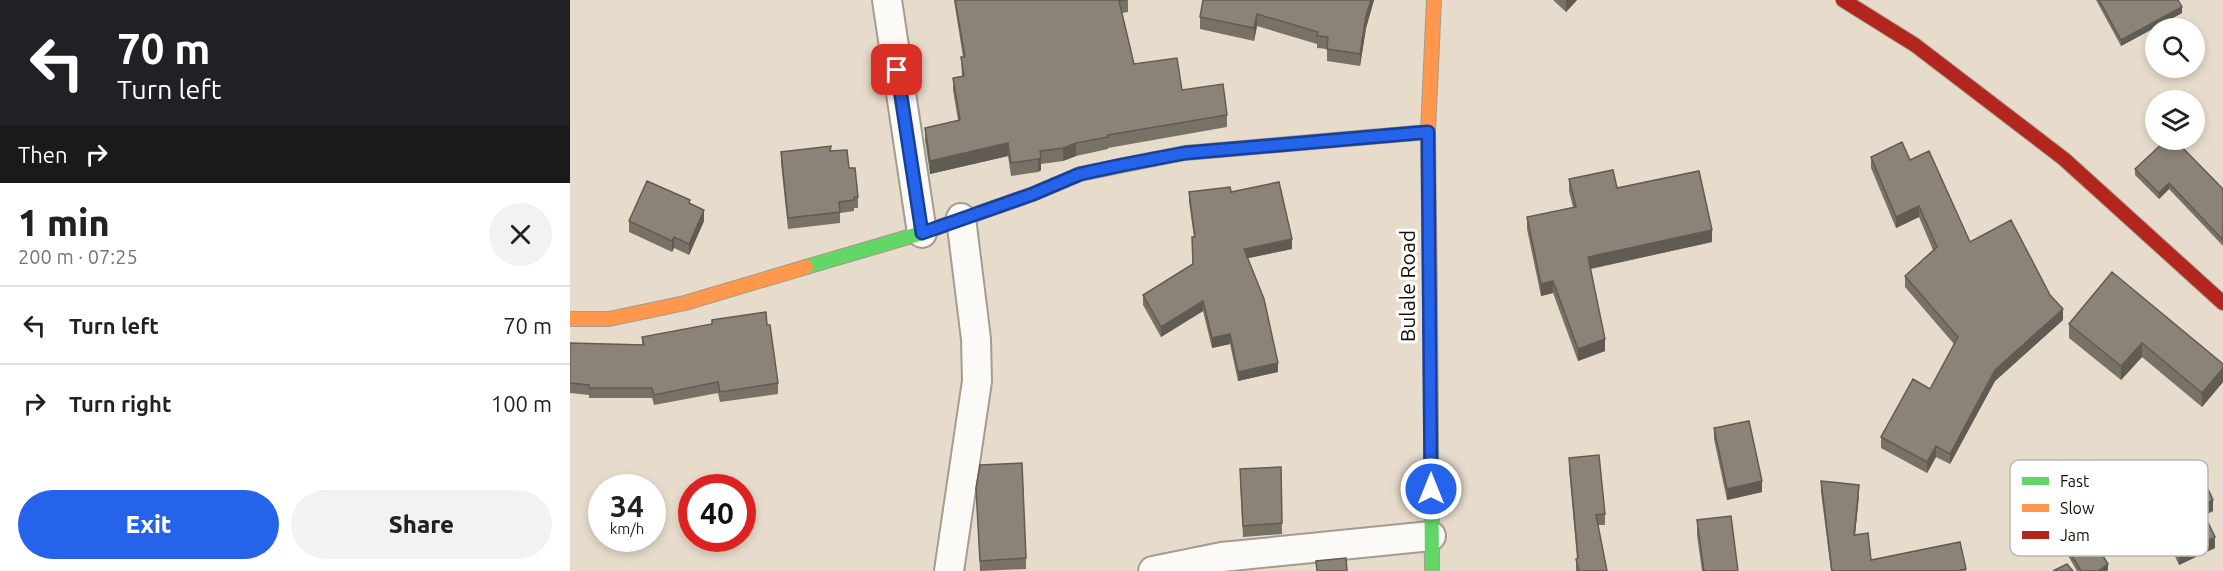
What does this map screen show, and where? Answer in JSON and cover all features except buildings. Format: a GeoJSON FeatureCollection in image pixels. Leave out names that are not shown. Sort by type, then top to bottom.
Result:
{"type":"FeatureCollection","features":[{"type":"Feature","properties":{"kind":"street"},"geometry":{"type":"LineString","coordinates":[[887,0],[922,233]]}},
{"type":"Feature","properties":{"kind":"street","name":"Bulale Road"},"geometry":{"type":"LineString","coordinates":[[1432,571],[1428,132],[1434,0]]}},
{"type":"Feature","properties":{"kind":"street"},"geometry":{"type":"LineString","coordinates":[[1843,0],[1916,45],[2064,159],[2223,303]]}},
{"type":"Feature","properties":{"kind":"street"},"geometry":{"type":"LineString","coordinates":[[570,319],[609,319],[685,303],[922,233],[1033,194],[1080,174],[1185,153],[1428,132]]}},
{"type":"Feature","properties":{"kind":"street"},"geometry":{"type":"LineString","coordinates":[[949,571],[977,381],[976,339],[961,218]]}},
{"type":"Feature","properties":{"kind":"street"},"geometry":{"type":"LineString","coordinates":[[1153,571],[1222,557],[1431,536]]}},
{"type":"Feature","properties":{"kind":"traffic: fast"},"geometry":{"type":"LineString","coordinates":[[806,267],[922,233],[1033,194],[1080,174],[1154,159]]}},
{"type":"Feature","properties":{"kind":"traffic: fast"},"geometry":{"type":"LineString","coordinates":[[1430,299],[1432,571]]}},
{"type":"Feature","properties":{"kind":"traffic: slow"},"geometry":{"type":"LineString","coordinates":[[1430,299],[1428,132],[1434,0]]}},
{"type":"Feature","properties":{"kind":"traffic: slow"},"geometry":{"type":"LineString","coordinates":[[1154,159],[1185,153],[1428,132]]}},
{"type":"Feature","properties":{"kind":"traffic: slow"},"geometry":{"type":"LineString","coordinates":[[570,319],[609,319],[685,303],[806,267]]}},
{"type":"Feature","properties":{"kind":"traffic: jam"},"geometry":{"type":"LineString","coordinates":[[1843,0],[1915,45],[2064,159],[2223,303]]}},
{"type":"Feature","properties":{"kind":"route"},"geometry":{"type":"LineString","coordinates":[[897,70],[922,233],[1033,194],[1080,174],[1122,165],[1185,153],[1428,132],[1431,489]]}}]}
